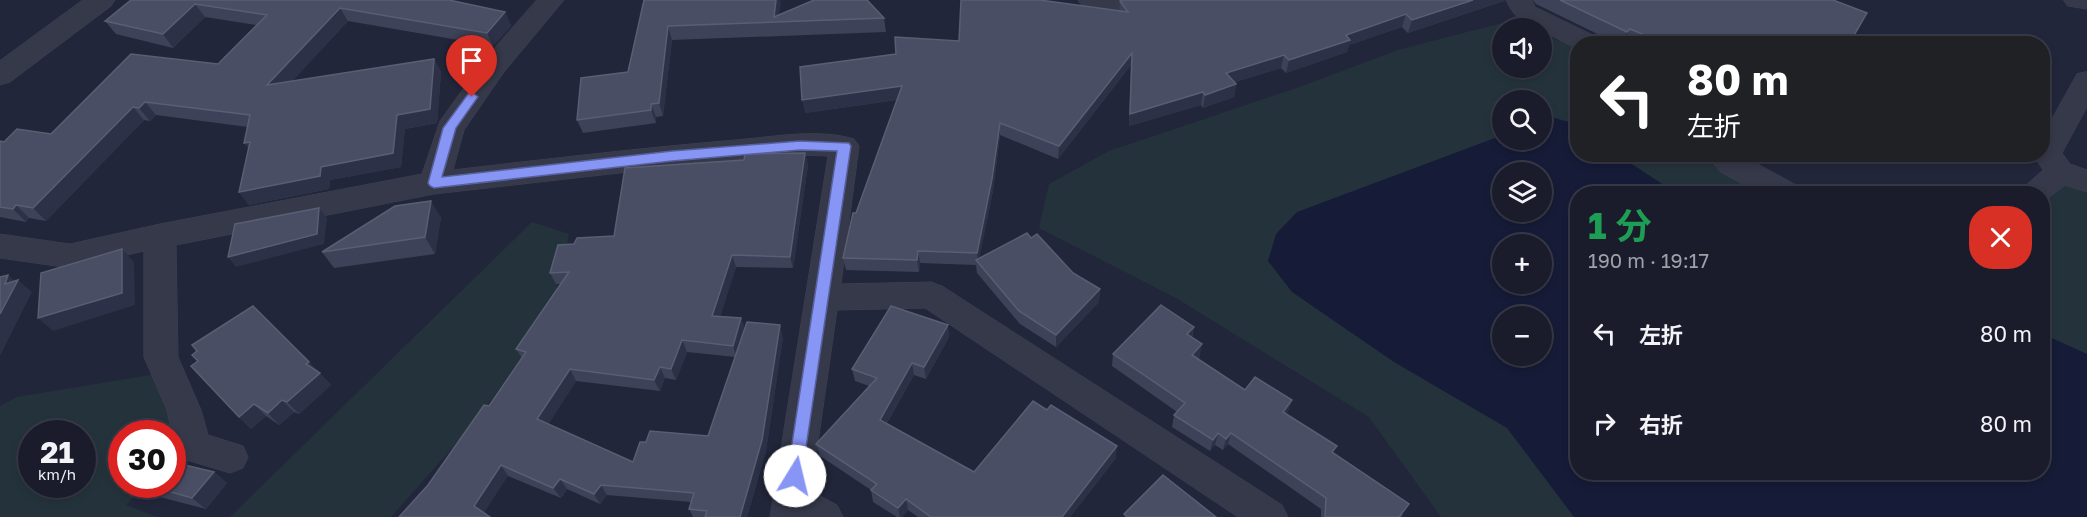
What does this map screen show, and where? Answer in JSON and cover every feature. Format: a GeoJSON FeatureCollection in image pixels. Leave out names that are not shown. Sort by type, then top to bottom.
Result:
{"type":"FeatureCollection","features":[{"type":"Feature","properties":{"kind":"street"},"geometry":{"type":"LineString","coordinates":[[0,75],[101,0]]}},
{"type":"Feature","properties":{"kind":"street"},"geometry":{"type":"LineString","coordinates":[[434,183],[450,128],[494,66],[551,0]]}},
{"type":"Feature","properties":{"kind":"street"},"geometry":{"type":"LineString","coordinates":[[1091,0],[1102,7],[1119,0]]}},
{"type":"Feature","properties":{"kind":"street"},"geometry":{"type":"LineString","coordinates":[[1519,0],[1525,12],[1574,36]]}},
{"type":"Feature","properties":{"kind":"street"},"geometry":{"type":"LineString","coordinates":[[2077,0],[2087,1]]}},
{"type":"Feature","properties":{"kind":"street"},"geometry":{"type":"LineString","coordinates":[[2050,149],[2087,81]]}},
{"type":"Feature","properties":{"kind":"street"},"geometry":{"type":"LineString","coordinates":[[0,246],[70,256],[160,236],[434,183],[683,155],[800,145],[844,146],[790,508],[824,517]]}},
{"type":"Feature","properties":{"kind":"street"},"geometry":{"type":"LineString","coordinates":[[2050,157],[2073,176],[2050,187]]}},
{"type":"Feature","properties":{"kind":"street"},"geometry":{"type":"LineString","coordinates":[[1729,162],[1772,186]]}},
{"type":"Feature","properties":{"kind":"street"},"geometry":{"type":"LineString","coordinates":[[160,236],[161,357],[183,410],[193,447],[230,457]]}},
{"type":"Feature","properties":{"kind":"street"},"geometry":{"type":"LineString","coordinates":[[823,297],[931,295],[1269,517]]}},
{"type":"Feature","properties":{"kind":"shaded area"},"geometry":{"type":"Polygon","coordinates":[[[1492,26],[1492,78],[1552,78],[1552,38],[1570,44],[1570,162],[1717,162],[1756,186],[1570,186],[1570,480],[2050,480],[2050,199],[2060,190],[2060,172],[2087,181],[2087,517],[1441,517],[1369,417],[1176,298],[1039,228],[1049,184],[1109,151],[1294,89],[1398,50],[1492,26]]]}},
{"type":"Feature","properties":{"kind":"shaded area"},"geometry":{"type":"Polygon","coordinates":[[[532,222],[569,234],[550,318],[476,421],[391,517],[230,517],[532,222]]]}},
{"type":"Feature","properties":{"kind":"shaded area"},"geometry":{"type":"Polygon","coordinates":[[[163,373],[178,420],[108,420],[108,498],[133,498],[126,505],[157,517],[0,517],[0,406],[17,397],[163,373]]]}},
{"type":"Feature","properties":{"kind":"water"},"geometry":{"type":"Polygon","coordinates":[[[1552,117],[1569,122],[1570,162],[1629,162],[1665,186],[1570,186],[1570,480],[2050,480],[2050,337],[2087,354],[2087,517],[1574,517],[1507,428],[1394,362],[1292,292],[1268,261],[1276,234],[1297,212],[1492,139],[1492,150],[1552,150],[1552,117]]]}},
{"type":"Feature","properties":{"kind":"building"},"geometry":{"type":"Polygon","coordinates":[[[131,0],[449,0],[505,12],[487,33],[340,8],[267,85],[434,59],[430,109],[397,115],[393,153],[321,167],[320,176],[239,192],[250,142],[244,143],[250,115],[145,102],[139,108],[133,107],[33,208],[16,205],[13,209],[0,207],[0,141],[4,142],[17,129],[51,134],[131,54],[218,64],[267,15],[195,4],[163,34],[105,21],[131,0]]]}},
{"type":"Feature","properties":{"kind":"building"},"geometry":{"type":"Polygon","coordinates":[[[644,0],[776,0],[774,17],[814,0],[867,0],[884,18],[668,26],[659,103],[651,104],[651,110],[577,120],[581,78],[628,72],[644,0]]]}},
{"type":"Feature","properties":{"kind":"building"},"geometry":{"type":"Polygon","coordinates":[[[961,0],[1040,0],[1128,12],[1121,0],[1473,0],[1412,20],[1406,14],[1346,35],[1350,40],[1289,60],[1284,55],[1226,73],[1236,84],[1205,95],[1203,92],[1130,114],[1132,53],[1059,146],[1000,123],[992,179],[977,253],[918,251],[917,260],[843,258],[853,213],[856,213],[902,86],[802,100],[800,67],[896,54],[895,37],[959,41],[961,0]]]}},
{"type":"Feature","properties":{"kind":"building"},"geometry":{"type":"Polygon","coordinates":[[[1560,0],[1833,0],[1867,13],[1854,36],[1647,36],[1630,29],[1627,32],[1560,0]]]}},
{"type":"Feature","properties":{"kind":"building"},"geometry":{"type":"Polygon","coordinates":[[[805,153],[790,257],[732,255],[712,316],[741,318],[733,346],[682,340],[671,369],[660,367],[654,380],[570,369],[537,419],[633,462],[640,442],[646,442],[650,431],[708,436],[747,322],[780,325],[762,440],[740,517],[705,517],[707,511],[689,509],[694,493],[601,485],[594,494],[560,479],[553,488],[501,465],[474,506],[490,517],[399,517],[428,485],[484,405],[489,406],[526,352],[516,349],[569,272],[550,273],[558,245],[574,244],[577,238],[614,236],[625,168],[744,160],[745,154],[805,153]]]}},
{"type":"Feature","properties":{"kind":"building"},"geometry":{"type":"Polygon","coordinates":[[[431,201],[425,237],[322,252],[395,206],[431,201]]]}},
{"type":"Feature","properties":{"kind":"building"},"geometry":{"type":"Polygon","coordinates":[[[319,208],[317,234],[228,257],[235,224],[319,208]]]}},
{"type":"Feature","properties":{"kind":"building"},"geometry":{"type":"Polygon","coordinates":[[[1027,233],[1031,238],[1037,234],[1073,273],[1100,289],[1056,335],[1019,311],[976,260],[1027,233]]]}},
{"type":"Feature","properties":{"kind":"building"},"geometry":{"type":"Polygon","coordinates":[[[122,249],[122,293],[38,318],[41,273],[122,249]]]}},
{"type":"Feature","properties":{"kind":"building"},"geometry":{"type":"Polygon","coordinates":[[[8,275],[5,284],[18,280],[0,314],[0,277],[8,275]]]}},
{"type":"Feature","properties":{"kind":"building"},"geometry":{"type":"Polygon","coordinates":[[[1161,305],[1194,327],[1187,334],[1202,344],[1192,355],[1245,390],[1255,377],[1292,400],[1283,412],[1337,446],[1332,452],[1409,504],[1399,517],[1325,517],[1326,498],[1231,433],[1226,439],[1218,433],[1213,440],[1174,415],[1185,403],[1113,354],[1161,305]]]}},
{"type":"Feature","properties":{"kind":"building"},"geometry":{"type":"Polygon","coordinates":[[[253,306],[309,362],[306,364],[320,373],[287,402],[282,400],[268,413],[254,404],[239,417],[191,366],[198,361],[192,355],[197,351],[192,345],[253,306]]]}},
{"type":"Feature","properties":{"kind":"building"},"geometry":{"type":"Polygon","coordinates":[[[891,306],[948,325],[924,367],[912,363],[880,420],[974,472],[1033,401],[1047,410],[1051,405],[1117,446],[1062,517],[931,517],[906,499],[898,508],[871,490],[877,484],[816,444],[877,378],[852,369],[891,306]]]}},
{"type":"Feature","properties":{"kind":"building"},"geometry":{"type":"Polygon","coordinates":[[[186,465],[214,472],[192,498],[186,496],[186,465]]]}},
{"type":"Feature","properties":{"kind":"building"},"geometry":{"type":"Polygon","coordinates":[[[1163,475],[1216,517],[1127,517],[1124,514],[1163,475]]]}},
{"type":"Feature","properties":{"kind":"route"},"geometry":{"type":"LineString","coordinates":[[472,97],[450,128],[434,183],[672,156],[800,145],[844,146],[795,476]]}}]}
